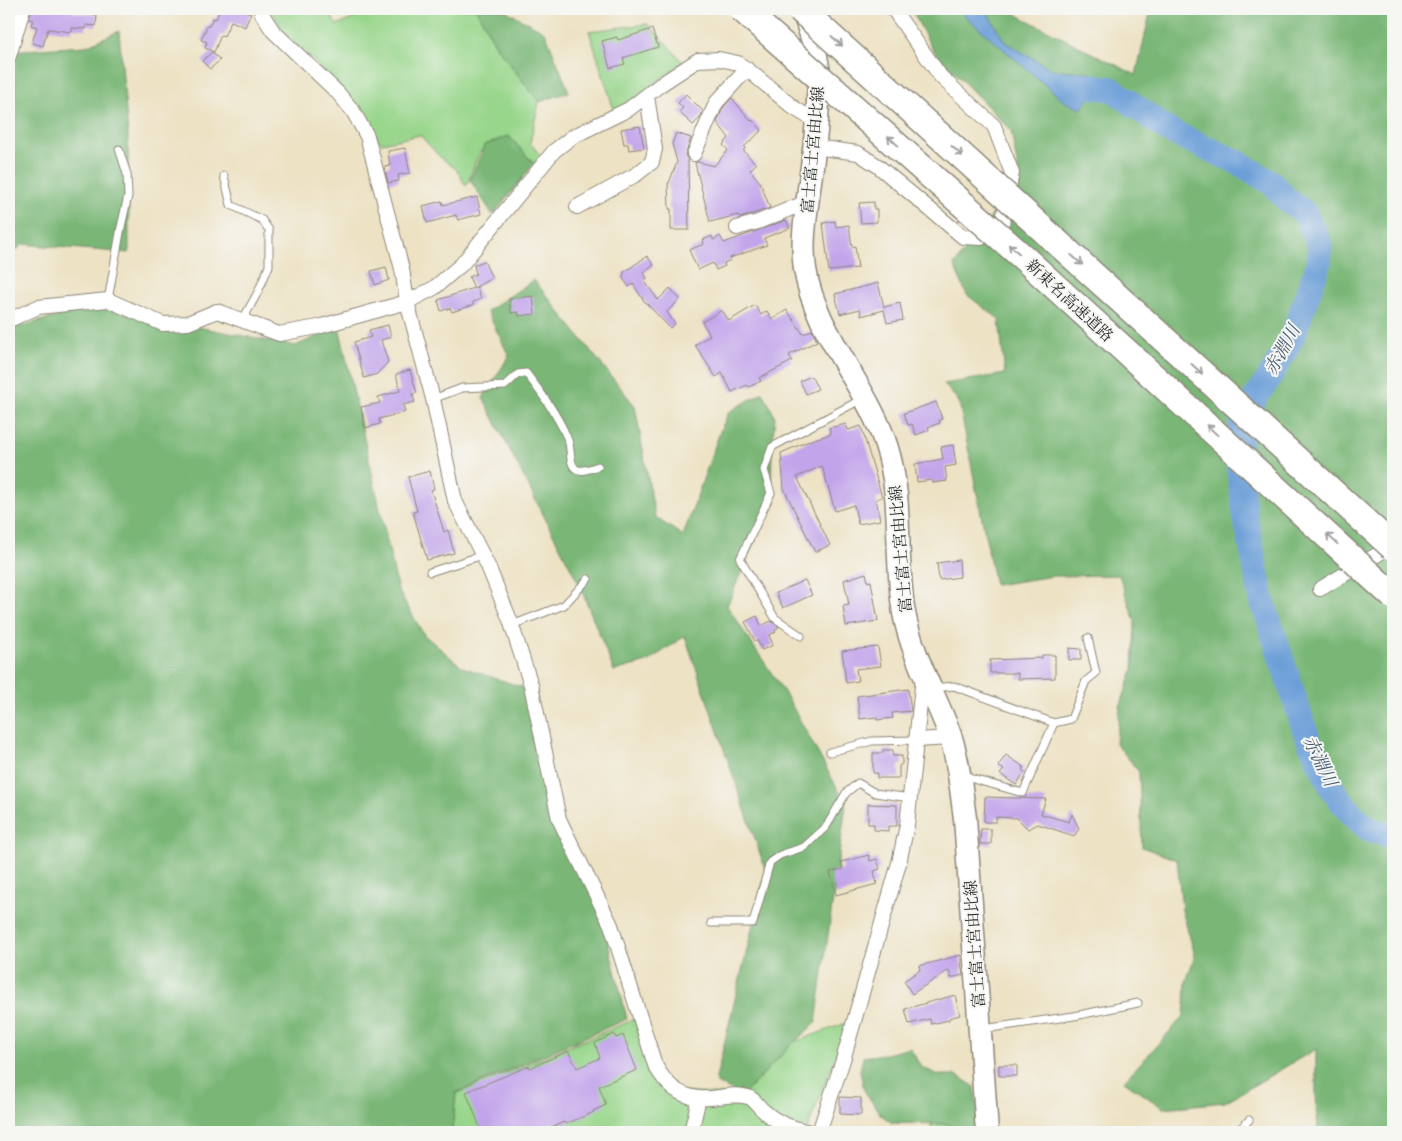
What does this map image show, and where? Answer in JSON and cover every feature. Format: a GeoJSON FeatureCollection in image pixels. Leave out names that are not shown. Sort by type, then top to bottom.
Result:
{"type":"FeatureCollection","features":[{"type":"Feature","properties":{"kind":"highway","name":"新東名高速道路"},"geometry":{"type":"LineString","coordinates":[[742,9],[1025,259],[1393,596]]}},
{"type":"Feature","properties":{"kind":"highway","name":"新東名高速道路"},"geometry":{"type":"LineString","coordinates":[[801,9],[1393,546]]}},
{"type":"Feature","properties":{"kind":"main road","name":"富士富士宮由比線"},"geometry":{"type":"LineString","coordinates":[[801,9],[810,30],[819,69],[818,121],[803,246],[805,270],[811,293],[824,323],[878,422],[886,445],[894,476],[904,612],[911,640],[951,738],[959,775],[965,818],[987,1132]]}},
{"type":"Feature","properties":{"kind":"street"},"geometry":{"type":"LineString","coordinates":[[10,49],[23,9]]}},
{"type":"Feature","properties":{"kind":"street"},"geometry":{"type":"LineString","coordinates":[[261,9],[262,14],[273,31],[343,99],[353,111],[367,136],[402,269],[407,302],[433,399],[455,501],[483,555],[512,625],[532,685],[559,820],[611,925],[656,1065],[663,1080],[677,1092],[699,1098],[732,1094],[750,1098],[766,1113],[785,1126],[810,1132]]}},
{"type":"Feature","properties":{"kind":"street"},"geometry":{"type":"LineString","coordinates":[[815,147],[858,153],[878,166],[963,237],[981,238],[1002,224],[1012,173],[994,126],[941,77],[893,9]]}},
{"type":"Feature","properties":{"kind":"street"},"geometry":{"type":"LineString","coordinates":[[9,320],[38,307],[108,300],[164,324],[188,323],[217,311],[279,334],[318,327],[407,302],[434,288],[462,264],[554,151],[572,137],[629,109],[698,60],[719,58],[738,63],[794,108],[812,120],[818,121]]}},
{"type":"Feature","properties":{"kind":"street"},"geometry":{"type":"LineString","coordinates":[[694,154],[711,103],[747,69]]}},
{"type":"Feature","properties":{"kind":"street"},"geometry":{"type":"LineString","coordinates":[[577,206],[637,174],[652,162],[655,149],[646,96]]}},
{"type":"Feature","properties":{"kind":"street"},"geometry":{"type":"LineString","coordinates":[[737,228],[758,222],[808,202]]}},
{"type":"Feature","properties":{"kind":"street"},"geometry":{"type":"LineString","coordinates":[[1320,589],[1393,546]]}},
{"type":"Feature","properties":{"kind":"street"},"geometry":{"type":"LineString","coordinates":[[819,1132],[843,1060],[899,863],[907,825],[916,740],[927,681]]}},
{"type":"Feature","properties":{"kind":"street"},"geometry":{"type":"LineString","coordinates":[[916,740],[951,738]]}},
{"type":"Feature","properties":{"kind":"street"},"geometry":{"type":"LineString","coordinates":[[691,1132],[699,1098]]}},
{"type":"Feature","properties":{"kind":"lane"},"geometry":{"type":"LineString","coordinates":[[108,300],[120,227],[128,196],[127,174],[119,149]]}},
{"type":"Feature","properties":{"kind":"lane"},"geometry":{"type":"LineString","coordinates":[[224,176],[231,205],[262,220],[269,230],[269,266],[258,292],[242,320]]}},
{"type":"Feature","properties":{"kind":"lane"},"geometry":{"type":"LineString","coordinates":[[433,399],[462,388],[505,386],[518,374],[526,374],[539,390],[565,435],[572,465],[577,470],[584,471],[598,466]]}},
{"type":"Feature","properties":{"kind":"lane"},"geometry":{"type":"LineString","coordinates":[[801,636],[775,618],[740,559],[771,493],[764,470],[772,447],[864,398]]}},
{"type":"Feature","properties":{"kind":"lane"},"geometry":{"type":"LineString","coordinates":[[430,572],[483,555]]}},
{"type":"Feature","properties":{"kind":"lane"},"geometry":{"type":"LineString","coordinates":[[512,625],[564,605],[588,579]]}},
{"type":"Feature","properties":{"kind":"lane"},"geometry":{"type":"LineString","coordinates":[[927,681],[954,686],[1054,723],[1070,719],[1086,680],[1096,672],[1088,638]]}},
{"type":"Feature","properties":{"kind":"lane"},"geometry":{"type":"LineString","coordinates":[[959,775],[1022,793],[1054,723]]}},
{"type":"Feature","properties":{"kind":"lane"},"geometry":{"type":"LineString","coordinates":[[830,752],[872,740],[916,740]]}},
{"type":"Feature","properties":{"kind":"lane"},"geometry":{"type":"LineString","coordinates":[[711,923],[753,923],[770,862],[780,855],[804,846],[826,827],[846,793],[858,783],[875,793],[910,798]]}},
{"type":"Feature","properties":{"kind":"lane"},"geometry":{"type":"LineString","coordinates":[[980,1030],[1074,1016],[1138,1003]]}},
{"type":"Feature","properties":{"kind":"lane"},"geometry":{"type":"LineString","coordinates":[[1237,1132],[1249,1120]]}},
{"type":"Feature","properties":{"kind":"green space"},"geometry":{"type":"Polygon","coordinates":[[[271,9],[328,9],[336,25],[358,17],[356,9],[476,9],[498,49],[539,102],[530,143],[541,156],[534,164],[509,136],[491,142],[480,153],[466,186],[457,170],[439,156],[420,135],[382,143],[376,136],[363,109],[283,32],[271,9]]]}},
{"type":"Feature","properties":{"kind":"green space"},"geometry":{"type":"Polygon","coordinates":[[[476,9],[503,9],[545,32],[569,92],[539,102],[498,49],[476,9]]]}},
{"type":"Feature","properties":{"kind":"green space"},"geometry":{"type":"Polygon","coordinates":[[[911,9],[1013,9],[1019,16],[1136,75],[1151,9],[1393,9],[1393,1132],[1318,1132],[1316,1049],[1225,1102],[1163,1108],[1124,1081],[1184,1016],[1186,982],[1195,955],[1182,910],[1177,860],[1142,847],[1139,772],[1116,743],[1120,707],[1133,670],[1135,621],[1119,575],[1053,576],[995,585],[959,402],[944,384],[1005,374],[999,319],[967,295],[954,265],[1020,180],[1011,131],[933,50],[911,9]]]}},
{"type":"Feature","properties":{"kind":"green space"},"geometry":{"type":"Polygon","coordinates":[[[648,24],[683,62],[615,113],[589,31],[648,24]]]}},
{"type":"Feature","properties":{"kind":"green space"},"geometry":{"type":"Polygon","coordinates":[[[119,31],[128,136],[129,253],[23,244],[9,257],[9,51],[86,46],[119,31]]]}},
{"type":"Feature","properties":{"kind":"green space"},"geometry":{"type":"Polygon","coordinates":[[[509,136],[534,164],[493,215],[470,180],[485,145],[509,136]]]}},
{"type":"Feature","properties":{"kind":"green space"},"geometry":{"type":"Polygon","coordinates":[[[534,280],[635,406],[655,517],[683,536],[721,429],[729,412],[763,392],[775,417],[772,447],[771,501],[727,606],[786,695],[846,804],[816,1023],[794,1042],[742,1096],[715,1082],[766,871],[685,636],[647,662],[614,671],[580,586],[483,398],[509,356],[487,311],[534,280]]]}},
{"type":"Feature","properties":{"kind":"green space"},"geometry":{"type":"Polygon","coordinates":[[[94,307],[296,346],[339,326],[398,590],[424,635],[462,667],[533,691],[559,819],[596,894],[627,1019],[456,1093],[452,1132],[9,1132],[9,329],[94,307]]]}},
{"type":"Feature","properties":{"kind":"green space"},"geometry":{"type":"Polygon","coordinates":[[[635,1019],[650,1072],[677,1092],[742,1096],[794,1042],[849,1022],[806,1132],[452,1132],[456,1094],[635,1019]]]}},
{"type":"Feature","properties":{"kind":"green space"},"geometry":{"type":"Polygon","coordinates":[[[910,1048],[921,1067],[939,1075],[956,1075],[975,1087],[979,1132],[957,1132],[949,1124],[892,1123],[880,1114],[864,1090],[860,1071],[863,1057],[910,1048]]]}},
{"type":"Feature","properties":{"kind":"green space"},"geometry":{"type":"Polygon","coordinates":[[[931,1124],[949,1124],[957,1132],[931,1132],[931,1124]]]}},
{"type":"Feature","properties":{"kind":"water"},"geometry":{"type":"Polygon","coordinates":[[[960,9],[985,9],[1005,42],[1053,70],[1089,72],[1116,88],[1094,92],[1081,109],[1065,102],[965,16],[960,9]]]}},
{"type":"Feature","properties":{"kind":"building"},"geometry":{"type":"Polygon","coordinates":[[[32,9],[73,9],[72,12],[97,15],[96,26],[86,25],[86,29],[72,28],[72,32],[48,29],[43,46],[32,43],[37,27],[31,25],[33,20],[29,19],[32,9]]]}},
{"type":"Feature","properties":{"kind":"building"},"geometry":{"type":"Polygon","coordinates":[[[220,9],[240,9],[251,13],[245,27],[231,21],[224,36],[221,35],[214,52],[205,48],[207,42],[201,40],[207,26],[209,26],[213,18],[216,19],[220,9]]]}},
{"type":"Feature","properties":{"kind":"building"},"geometry":{"type":"Polygon","coordinates":[[[652,29],[658,47],[623,58],[625,64],[610,68],[602,41],[617,37],[618,40],[652,29]]]}},
{"type":"Feature","properties":{"kind":"building"},"geometry":{"type":"Polygon","coordinates":[[[212,52],[220,60],[210,69],[202,61],[212,52]]]}},
{"type":"Feature","properties":{"kind":"building"},"geometry":{"type":"Polygon","coordinates":[[[686,94],[703,111],[700,118],[693,125],[679,112],[683,108],[678,103],[686,94]]]}},
{"type":"Feature","properties":{"kind":"building"},"geometry":{"type":"Polygon","coordinates":[[[732,98],[751,121],[762,130],[743,150],[756,164],[750,170],[760,182],[770,208],[740,218],[738,215],[710,222],[695,163],[714,166],[728,150],[723,145],[729,138],[717,122],[723,108],[732,98]]]}},
{"type":"Feature","properties":{"kind":"building"},"geometry":{"type":"Polygon","coordinates":[[[640,126],[644,148],[629,150],[628,144],[624,144],[621,129],[640,126]]]}},
{"type":"Feature","properties":{"kind":"building"},"geometry":{"type":"Polygon","coordinates":[[[676,133],[691,138],[685,155],[688,160],[689,230],[671,230],[668,183],[677,162],[672,144],[676,133]]]}},
{"type":"Feature","properties":{"kind":"building"},"geometry":{"type":"Polygon","coordinates":[[[405,148],[410,173],[398,175],[399,181],[388,183],[384,167],[390,166],[388,151],[405,148]]]}},
{"type":"Feature","properties":{"kind":"building"},"geometry":{"type":"Polygon","coordinates":[[[477,197],[481,214],[458,220],[456,215],[427,223],[423,206],[442,201],[443,205],[477,197]]]}},
{"type":"Feature","properties":{"kind":"building"},"geometry":{"type":"Polygon","coordinates":[[[874,202],[874,209],[877,209],[877,222],[861,223],[859,203],[874,202]]]}},
{"type":"Feature","properties":{"kind":"building"},"geometry":{"type":"Polygon","coordinates":[[[786,220],[790,228],[764,238],[767,245],[730,258],[731,260],[724,263],[725,266],[716,270],[713,263],[698,270],[689,250],[704,244],[703,240],[712,236],[713,240],[720,236],[724,243],[786,220]]]}},
{"type":"Feature","properties":{"kind":"building"},"geometry":{"type":"Polygon","coordinates":[[[835,221],[836,227],[849,225],[852,247],[855,246],[858,268],[829,271],[823,223],[835,221]]]}},
{"type":"Feature","properties":{"kind":"building"},"geometry":{"type":"Polygon","coordinates":[[[647,256],[654,265],[644,273],[647,278],[644,280],[658,300],[670,288],[680,299],[667,312],[675,324],[670,328],[644,301],[633,284],[629,287],[622,277],[623,273],[647,256]]]}},
{"type":"Feature","properties":{"kind":"building"},"geometry":{"type":"Polygon","coordinates":[[[484,261],[492,278],[474,288],[469,277],[476,274],[474,265],[484,261]]]}},
{"type":"Feature","properties":{"kind":"building"},"geometry":{"type":"Polygon","coordinates":[[[386,267],[389,280],[375,285],[371,271],[386,267]]]}},
{"type":"Feature","properties":{"kind":"building"},"geometry":{"type":"Polygon","coordinates":[[[878,283],[884,307],[900,303],[903,320],[887,323],[884,310],[861,316],[860,309],[840,314],[835,294],[878,283]]]}},
{"type":"Feature","properties":{"kind":"building"},"geometry":{"type":"Polygon","coordinates":[[[477,287],[481,299],[473,302],[473,305],[452,312],[450,308],[441,311],[438,300],[477,287]]]}},
{"type":"Feature","properties":{"kind":"building"},"geometry":{"type":"Polygon","coordinates":[[[533,296],[535,314],[519,316],[518,312],[511,313],[509,299],[533,296]]]}},
{"type":"Feature","properties":{"kind":"building"},"geometry":{"type":"Polygon","coordinates":[[[755,305],[761,315],[767,311],[772,319],[787,310],[803,334],[812,330],[817,341],[789,355],[792,361],[759,378],[761,381],[732,392],[722,373],[716,377],[695,345],[710,335],[702,322],[722,310],[729,321],[755,305]]]}},
{"type":"Feature","properties":{"kind":"building"},"geometry":{"type":"Polygon","coordinates":[[[388,325],[391,337],[381,340],[388,362],[377,374],[364,378],[354,342],[371,337],[369,330],[388,325]]]}},
{"type":"Feature","properties":{"kind":"building"},"geometry":{"type":"Polygon","coordinates":[[[410,370],[417,393],[412,394],[415,402],[403,405],[405,412],[379,419],[380,424],[365,428],[361,407],[380,403],[378,397],[400,391],[396,374],[410,370]]]}},
{"type":"Feature","properties":{"kind":"building"},"geometry":{"type":"Polygon","coordinates":[[[811,376],[818,389],[806,394],[800,381],[811,376]]]}},
{"type":"Feature","properties":{"kind":"building"},"geometry":{"type":"Polygon","coordinates":[[[936,402],[942,419],[939,420],[940,423],[928,427],[929,430],[916,435],[912,424],[908,425],[904,413],[936,402]]]}},
{"type":"Feature","properties":{"kind":"building"},"geometry":{"type":"Polygon","coordinates":[[[846,424],[848,430],[861,426],[882,497],[876,499],[880,520],[858,524],[854,505],[835,511],[822,466],[797,477],[830,545],[815,552],[784,489],[781,453],[831,434],[829,428],[846,424]]]}},
{"type":"Feature","properties":{"kind":"building"},"geometry":{"type":"Polygon","coordinates":[[[953,445],[956,465],[945,467],[947,481],[917,482],[915,464],[943,459],[941,447],[953,445]]]}},
{"type":"Feature","properties":{"kind":"building"},"geometry":{"type":"Polygon","coordinates":[[[430,471],[434,489],[431,490],[444,532],[448,530],[454,553],[427,560],[413,512],[417,511],[408,477],[430,471]]]}},
{"type":"Feature","properties":{"kind":"building"},"geometry":{"type":"Polygon","coordinates":[[[959,560],[960,577],[939,580],[937,563],[959,560]]]}},
{"type":"Feature","properties":{"kind":"building"},"geometry":{"type":"Polygon","coordinates":[[[866,573],[868,582],[871,581],[878,621],[846,626],[843,606],[849,605],[844,580],[866,573]]]}},
{"type":"Feature","properties":{"kind":"building"},"geometry":{"type":"Polygon","coordinates":[[[805,580],[812,595],[783,608],[776,593],[805,580]]]}},
{"type":"Feature","properties":{"kind":"building"},"geometry":{"type":"Polygon","coordinates":[[[757,616],[761,626],[771,621],[779,627],[775,630],[776,632],[769,635],[773,645],[762,650],[745,622],[757,616]]]}},
{"type":"Feature","properties":{"kind":"building"},"geometry":{"type":"Polygon","coordinates":[[[878,647],[881,666],[856,669],[858,681],[846,683],[842,651],[878,647]]]}},
{"type":"Feature","properties":{"kind":"building"},"geometry":{"type":"Polygon","coordinates":[[[1069,648],[1081,649],[1081,660],[1069,660],[1069,648]]]}},
{"type":"Feature","properties":{"kind":"building"},"geometry":{"type":"Polygon","coordinates":[[[1042,655],[1055,655],[1055,678],[1018,679],[1018,673],[990,673],[990,660],[1042,658],[1042,655]]]}},
{"type":"Feature","properties":{"kind":"building"},"geometry":{"type":"Polygon","coordinates":[[[908,689],[911,711],[892,713],[893,718],[877,720],[877,717],[860,719],[857,696],[908,689]]]}},
{"type":"Feature","properties":{"kind":"building"},"geometry":{"type":"Polygon","coordinates":[[[883,750],[893,750],[893,756],[902,756],[902,764],[899,766],[899,778],[877,778],[877,773],[873,773],[873,753],[883,753],[883,750]]]}},
{"type":"Feature","properties":{"kind":"building"},"geometry":{"type":"Polygon","coordinates":[[[1006,755],[1024,767],[1022,770],[1025,772],[1016,785],[1000,774],[1004,770],[998,766],[1006,755]]]}},
{"type":"Feature","properties":{"kind":"building"},"geometry":{"type":"Polygon","coordinates":[[[985,797],[1046,799],[1041,814],[1069,822],[1072,814],[1079,829],[1074,836],[1038,824],[1028,829],[1017,818],[996,817],[996,822],[984,822],[985,797]]]}},
{"type":"Feature","properties":{"kind":"building"},"geometry":{"type":"Polygon","coordinates":[[[868,804],[897,805],[897,826],[888,826],[888,831],[874,830],[874,824],[868,824],[868,804]]]}},
{"type":"Feature","properties":{"kind":"building"},"geometry":{"type":"Polygon","coordinates":[[[981,829],[991,829],[991,844],[980,844],[981,829]]]}},
{"type":"Feature","properties":{"kind":"building"},"geometry":{"type":"Polygon","coordinates":[[[869,855],[870,861],[877,859],[880,869],[874,871],[877,884],[836,895],[830,872],[843,869],[841,862],[869,855]]]}},
{"type":"Feature","properties":{"kind":"building"},"geometry":{"type":"Polygon","coordinates":[[[961,955],[963,975],[951,978],[949,970],[912,994],[904,981],[920,970],[919,966],[961,955]]]}},
{"type":"Feature","properties":{"kind":"building"},"geometry":{"type":"Polygon","coordinates":[[[955,995],[960,1015],[949,1018],[949,1020],[931,1024],[930,1019],[909,1024],[905,1009],[955,995]]]}},
{"type":"Feature","properties":{"kind":"building"},"geometry":{"type":"Polygon","coordinates":[[[614,1034],[616,1038],[623,1035],[637,1070],[599,1086],[606,1105],[566,1124],[564,1122],[542,1132],[482,1132],[466,1092],[529,1066],[530,1068],[568,1051],[577,1068],[600,1058],[595,1043],[614,1034]]]}},
{"type":"Feature","properties":{"kind":"building"},"geometry":{"type":"Polygon","coordinates":[[[999,1065],[1017,1065],[1017,1076],[999,1076],[999,1065]]]}},
{"type":"Feature","properties":{"kind":"building"},"geometry":{"type":"Polygon","coordinates":[[[840,1097],[861,1098],[861,1115],[840,1114],[840,1097]]]}},
{"type":"Feature","properties":{"kind":"waterway","name":"赤淵川"},"geometry":{"type":"LineString","coordinates":[[1076,84],[1112,89],[1169,131],[1237,162],[1272,183],[1287,200],[1304,212],[1320,245],[1319,263],[1292,338],[1268,380],[1242,416],[1238,464],[1246,520],[1262,600],[1306,734],[1334,792],[1354,816],[1369,829],[1393,836]]}}]}
